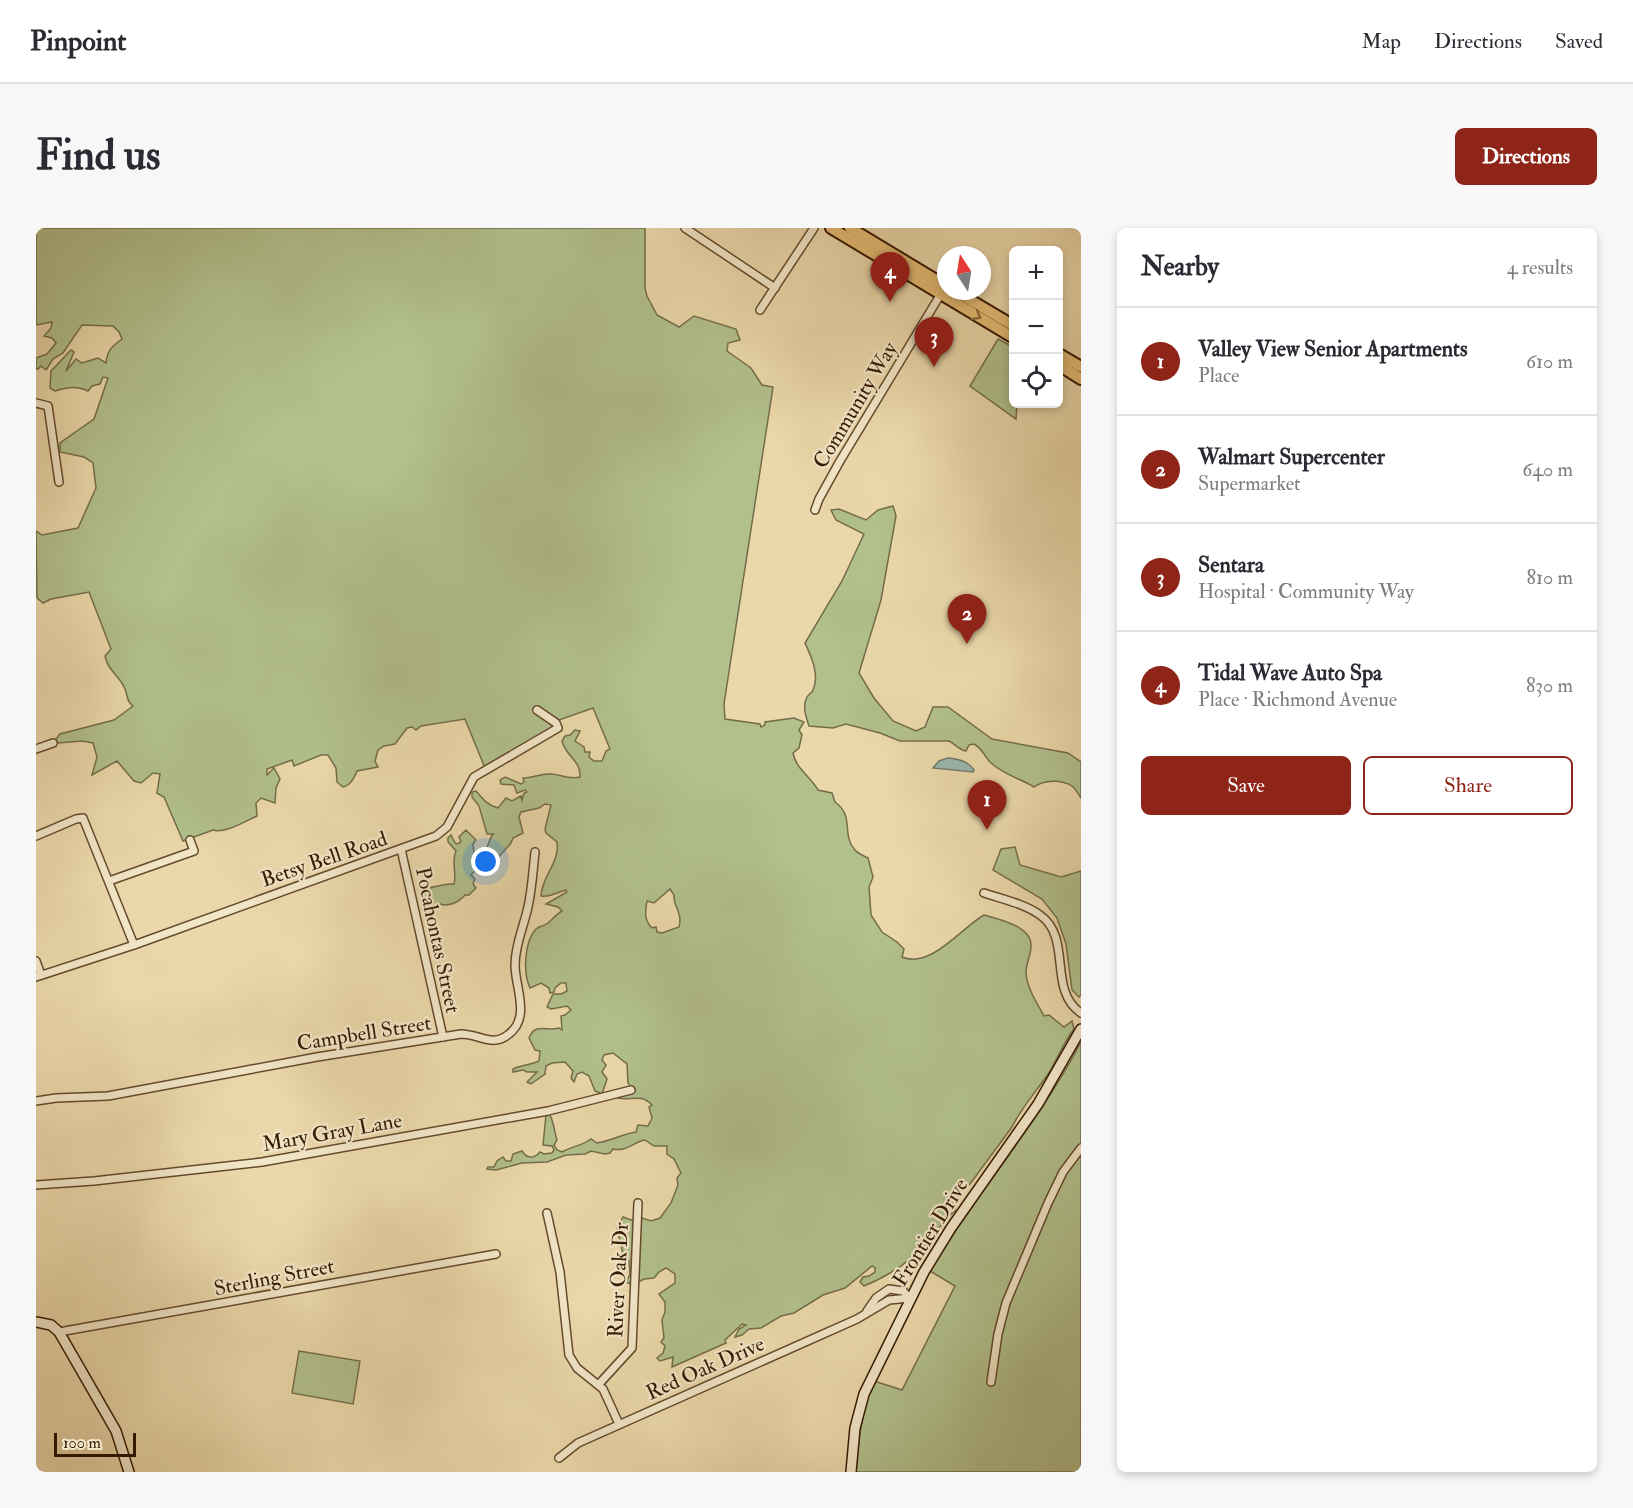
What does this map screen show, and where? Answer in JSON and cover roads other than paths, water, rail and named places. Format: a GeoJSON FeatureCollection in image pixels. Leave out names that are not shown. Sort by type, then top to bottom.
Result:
{"type":"FeatureCollection","features":[{"type":"Feature","properties":{"kind":"main road"},"geometry":{"type":"LineString","coordinates":[[831,228],[937,285]]}},
{"type":"Feature","properties":{"kind":"main road"},"geometry":{"type":"LineString","coordinates":[[850,228],[937,284]]}},
{"type":"Feature","properties":{"kind":"main road"},"geometry":{"type":"LineString","coordinates":[[960,300],[1009,334]]}},
{"type":"Feature","properties":{"kind":"main road"},"geometry":{"type":"LineString","coordinates":[[970,300],[1009,323]]}},
{"type":"Feature","properties":{"kind":"main road"},"geometry":{"type":"LineString","coordinates":[[1063,356],[1081,367]]}},
{"type":"Feature","properties":{"kind":"main road"},"geometry":{"type":"LineString","coordinates":[[1063,368],[1081,379]]}},
{"type":"Feature","properties":{"kind":"street"},"geometry":{"type":"LineString","coordinates":[[685,228],[776,288]]}},
{"type":"Feature","properties":{"kind":"street"},"geometry":{"type":"LineString","coordinates":[[760,310],[814,228]]}},
{"type":"Feature","properties":{"kind":"street","name":"Community Way"},"geometry":{"type":"LineString","coordinates":[[815,510],[840,461],[937,300]]}},
{"type":"Feature","properties":{"kind":"street"},"geometry":{"type":"LineString","coordinates":[[36,403],[48,406],[59,482]]}},
{"type":"Feature","properties":{"kind":"street","name":"Betsy Bell Road"},"geometry":{"type":"LineString","coordinates":[[38,976],[134,945],[436,836],[443,831],[474,777],[556,730],[558,727],[556,723],[537,710]]}},
{"type":"Feature","properties":{"kind":"street"},"geometry":{"type":"LineString","coordinates":[[36,749],[53,743]]}},
{"type":"Feature","properties":{"kind":"street"},"geometry":{"type":"LineString","coordinates":[[36,836],[83,818],[134,945]]}},
{"type":"Feature","properties":{"kind":"street"},"geometry":{"type":"LineString","coordinates":[[110,881],[194,851],[190,840]]}},
{"type":"Feature","properties":{"kind":"street","name":"Pocahontas Street"},"geometry":{"type":"LineString","coordinates":[[401,849],[443,1037]]}},
{"type":"Feature","properties":{"kind":"street","name":"Campbell Street"},"geometry":{"type":"LineString","coordinates":[[36,1101],[108,1096],[317,1057],[443,1037],[466,1034],[484,1040],[497,1040],[510,1034],[518,1024],[521,1009],[515,957],[527,909],[535,852]]}},
{"type":"Feature","properties":{"kind":"street"},"geometry":{"type":"LineString","coordinates":[[984,893],[1032,910],[1048,922],[1057,942],[1064,990],[1069,1003],[1081,1013]]}},
{"type":"Feature","properties":{"kind":"street"},"geometry":{"type":"LineString","coordinates":[[36,961],[38,976]]}},
{"type":"Feature","properties":{"kind":"street","name":"Frontier Drive"},"geometry":{"type":"LineString","coordinates":[[851,1472],[855,1428],[864,1394],[910,1298],[936,1251],[1038,1104],[1081,1029]]}},
{"type":"Feature","properties":{"kind":"street","name":"Mary Gray Lane"},"geometry":{"type":"LineString","coordinates":[[36,1185],[94,1181],[262,1162],[548,1111],[631,1090]]}},
{"type":"Feature","properties":{"kind":"street"},"geometry":{"type":"LineString","coordinates":[[991,1382],[999,1328],[1006,1303],[1048,1203],[1063,1172],[1081,1148]]}},
{"type":"Feature","properties":{"kind":"street","name":"River Oak Dr"},"geometry":{"type":"LineString","coordinates":[[599,1384],[632,1348],[638,1203]]}},
{"type":"Feature","properties":{"kind":"street"},"geometry":{"type":"LineString","coordinates":[[547,1213],[560,1272],[569,1355],[577,1368],[599,1384],[619,1424]]}},
{"type":"Feature","properties":{"kind":"street","name":"Sterling Street"},"geometry":{"type":"LineString","coordinates":[[59,1332],[496,1254]]}},
{"type":"Feature","properties":{"kind":"street","name":"Red Oak Drive"},"geometry":{"type":"LineString","coordinates":[[558,1458],[578,1443],[857,1319],[867,1311],[876,1298],[889,1289],[903,1291],[910,1298]]}},
{"type":"Feature","properties":{"kind":"street"},"geometry":{"type":"LineString","coordinates":[[36,1322],[51,1325],[59,1332],[116,1431],[129,1472]]}},
{"type":"Feature","properties":{"kind":"water"},"geometry":{"type":"Polygon","coordinates":[[[948,758],[966,763],[972,767],[973,772],[933,768],[939,761],[948,758]]]}},
{"type":"Feature","properties":{"kind":"place","name":"Tidal Wave Auto Spa"},"geometry":{"type":"Point","coordinates":[890,302]}},
{"type":"Feature","properties":{"kind":"place","name":"Sentara"},"geometry":{"type":"Point","coordinates":[934,367]}},
{"type":"Feature","properties":{"kind":"place","name":"Walmart Supercenter"},"geometry":{"type":"Point","coordinates":[967,644]}},
{"type":"Feature","properties":{"kind":"place","name":"Valley View Senior Apartments"},"geometry":{"type":"Point","coordinates":[987,830]}}]}
